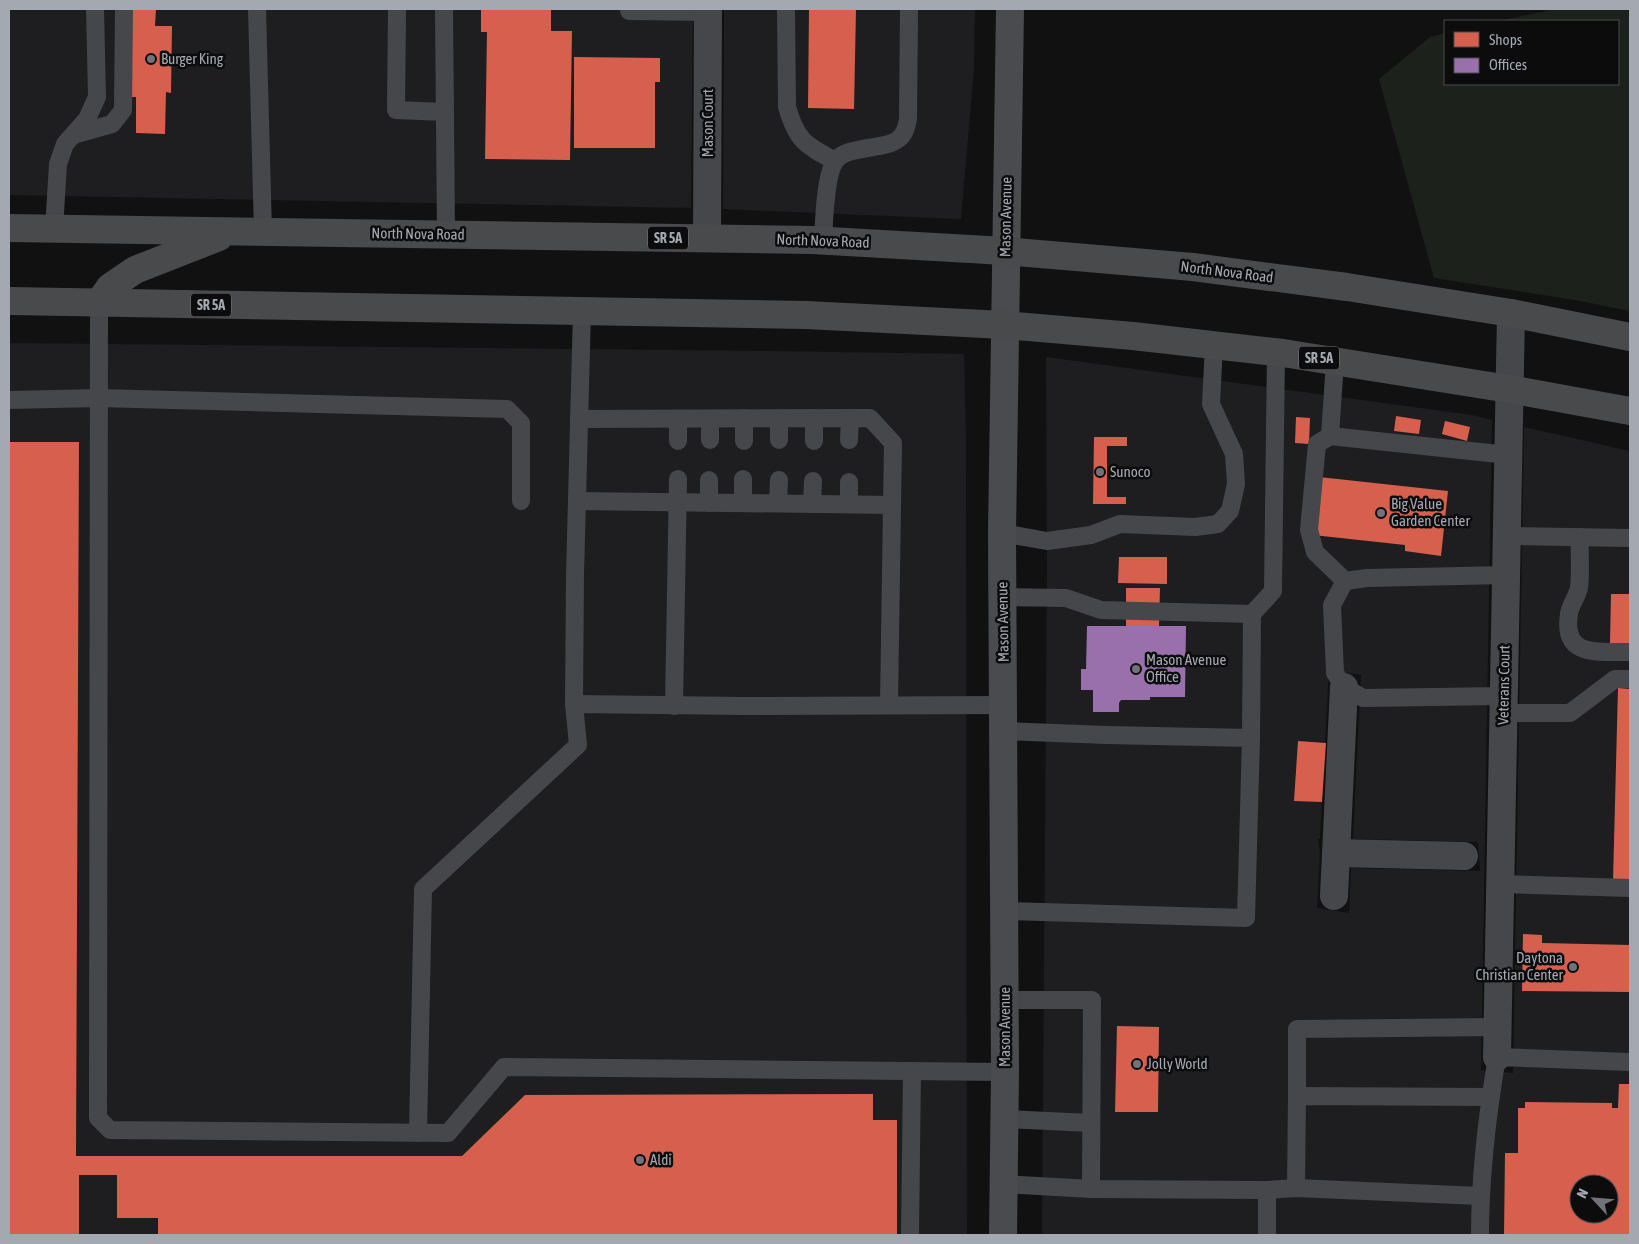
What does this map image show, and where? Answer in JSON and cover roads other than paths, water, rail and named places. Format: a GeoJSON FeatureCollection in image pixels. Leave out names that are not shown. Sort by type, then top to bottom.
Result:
{"type":"FeatureCollection","features":[{"type":"Feature","properties":{"kind":"main road","name":"Mason Avenue"},"geometry":{"type":"LineString","coordinates":[[1003,1235],[1005,1000],[1002,534],[1010,9]]}},
{"type":"Feature","properties":{"kind":"main road","name":"North Nova Road"},"geometry":{"type":"LineString","coordinates":[[9,228],[707,238],[823,241],[1005,251],[1193,267],[1347,287],[1511,313],[1630,337]]}},
{"type":"Feature","properties":{"kind":"main road"},"geometry":{"type":"LineString","coordinates":[[99,302],[110,287],[135,270],[232,231]]}},
{"type":"Feature","properties":{"kind":"main road","name":"SR 5A"},"geometry":{"type":"LineString","coordinates":[[9,301],[806,315],[1004,325],[1276,352],[1509,389],[1630,412]]}},
{"type":"Feature","properties":{"kind":"street","name":"Mason Court"},"geometry":{"type":"LineString","coordinates":[[707,238],[708,10]]}},
{"type":"Feature","properties":{"kind":"street","name":"Veterans Court"},"geometry":{"type":"LineString","coordinates":[[1497,1057],[1511,313]]}},
{"type":"Feature","properties":{"kind":"street"},"geometry":{"type":"LineString","coordinates":[[1334,896],[1344,687]]}},
{"type":"Feature","properties":{"kind":"street"},"geometry":{"type":"LineString","coordinates":[[1336,853],[1464,856]]}},
{"type":"Feature","properties":{"kind":"lane"},"geometry":{"type":"LineString","coordinates":[[54,229],[58,164],[66,144],[87,119],[96,97],[95,9]]}},
{"type":"Feature","properties":{"kind":"lane"},"geometry":{"type":"LineString","coordinates":[[73,135],[112,124],[123,110],[124,9]]}},
{"type":"Feature","properties":{"kind":"lane"},"geometry":{"type":"LineString","coordinates":[[258,9],[263,232]]}},
{"type":"Feature","properties":{"kind":"lane"},"geometry":{"type":"LineString","coordinates":[[397,9],[396,110],[445,112]]}},
{"type":"Feature","properties":{"kind":"lane"},"geometry":{"type":"LineString","coordinates":[[444,9],[446,234]]}},
{"type":"Feature","properties":{"kind":"lane"},"geometry":{"type":"LineString","coordinates":[[629,9],[629,11],[708,10]]}},
{"type":"Feature","properties":{"kind":"lane"},"geometry":{"type":"LineString","coordinates":[[786,9],[787,107],[791,122],[798,136],[810,148],[835,161]]}},
{"type":"Feature","properties":{"kind":"lane"},"geometry":{"type":"LineString","coordinates":[[823,241],[828,178],[835,161],[845,154],[892,143],[903,135],[908,119],[910,9]]}},
{"type":"Feature","properties":{"kind":"lane"},"geometry":{"type":"LineString","coordinates":[[99,302],[98,1118],[110,1130],[448,1133],[504,1067],[1005,1072]]}},
{"type":"Feature","properties":{"kind":"lane"},"geometry":{"type":"LineString","coordinates":[[418,1133],[423,889],[578,745],[574,704],[582,311]]}},
{"type":"Feature","properties":{"kind":"lane"},"geometry":{"type":"LineString","coordinates":[[1002,534],[1047,542],[1090,535],[1120,524],[1195,527],[1218,524],[1230,511],[1236,484],[1234,454],[1211,404],[1214,345]]}},
{"type":"Feature","properties":{"kind":"lane"},"geometry":{"type":"LineString","coordinates":[[1004,911],[1246,918],[1252,614],[1273,591],[1276,352]]}},
{"type":"Feature","properties":{"kind":"lane"},"geometry":{"type":"LineString","coordinates":[[1330,436],[1335,361]]}},
{"type":"Feature","properties":{"kind":"lane"},"geometry":{"type":"LineString","coordinates":[[9,400],[99,398],[507,409],[521,423],[521,501]]}},
{"type":"Feature","properties":{"kind":"lane"},"geometry":{"type":"LineString","coordinates":[[744,418],[744,441]]}},
{"type":"Feature","properties":{"kind":"lane"},"geometry":{"type":"LineString","coordinates":[[779,440],[780,418]]}},
{"type":"Feature","properties":{"kind":"lane"},"geometry":{"type":"LineString","coordinates":[[814,418],[814,441]]}},
{"type":"Feature","properties":{"kind":"lane"},"geometry":{"type":"LineString","coordinates":[[849,440],[850,418]]}},
{"type":"Feature","properties":{"kind":"lane"},"geometry":{"type":"LineString","coordinates":[[579,419],[870,418],[893,443],[889,705]]}},
{"type":"Feature","properties":{"kind":"lane"},"geometry":{"type":"LineString","coordinates":[[678,419],[678,441]]}},
{"type":"Feature","properties":{"kind":"lane"},"geometry":{"type":"LineString","coordinates":[[710,419],[710,440]]}},
{"type":"Feature","properties":{"kind":"lane"},"geometry":{"type":"LineString","coordinates":[[1346,581],[1315,552],[1309,530],[1317,444],[1330,436],[1508,455]]}},
{"type":"Feature","properties":{"kind":"lane"},"geometry":{"type":"LineString","coordinates":[[674,706],[678,479]]}},
{"type":"Feature","properties":{"kind":"lane"},"geometry":{"type":"LineString","coordinates":[[743,479],[743,503]]}},
{"type":"Feature","properties":{"kind":"lane"},"geometry":{"type":"LineString","coordinates":[[709,502],[710,480]]}},
{"type":"Feature","properties":{"kind":"lane"},"geometry":{"type":"LineString","coordinates":[[778,504],[779,480]]}},
{"type":"Feature","properties":{"kind":"lane"},"geometry":{"type":"LineString","coordinates":[[812,504],[813,481]]}},
{"type":"Feature","properties":{"kind":"lane"},"geometry":{"type":"LineString","coordinates":[[849,482],[849,504]]}},
{"type":"Feature","properties":{"kind":"lane"},"geometry":{"type":"LineString","coordinates":[[577,502],[892,505]]}},
{"type":"Feature","properties":{"kind":"lane"},"geometry":{"type":"LineString","coordinates":[[1506,536],[1630,538]]}},
{"type":"Feature","properties":{"kind":"lane"},"geometry":{"type":"LineString","coordinates":[[1580,537],[1579,589],[1569,611],[1567,630],[1573,643],[1584,651],[1630,652]]}},
{"type":"Feature","properties":{"kind":"lane"},"geometry":{"type":"LineString","coordinates":[[1346,581],[1367,578],[1506,575]]}},
{"type":"Feature","properties":{"kind":"lane"},"geometry":{"type":"LineString","coordinates":[[1346,581],[1332,605],[1335,674],[1344,687],[1363,698],[1503,704],[1570,714],[1614,679],[1630,679]]}},
{"type":"Feature","properties":{"kind":"lane"},"geometry":{"type":"LineString","coordinates":[[1002,597],[1066,598],[1101,610],[1252,614]]}},
{"type":"Feature","properties":{"kind":"lane"},"geometry":{"type":"LineString","coordinates":[[574,704],[674,706],[1003,704]]}},
{"type":"Feature","properties":{"kind":"lane"},"geometry":{"type":"LineString","coordinates":[[1003,731],[1107,736],[1251,738]]}},
{"type":"Feature","properties":{"kind":"lane"},"geometry":{"type":"LineString","coordinates":[[1500,884],[1630,888]]}},
{"type":"Feature","properties":{"kind":"lane"},"geometry":{"type":"LineString","coordinates":[[1005,1000],[1092,1000],[1091,1189]]}},
{"type":"Feature","properties":{"kind":"lane"},"geometry":{"type":"LineString","coordinates":[[1296,1188],[1296,1029],[1498,1026]]}},
{"type":"Feature","properties":{"kind":"lane"},"geometry":{"type":"LineString","coordinates":[[1480,1235],[1480,1196],[1490,1097],[1497,1057],[1630,1062]]}},
{"type":"Feature","properties":{"kind":"lane"},"geometry":{"type":"LineString","coordinates":[[910,1235],[912,1071]]}},
{"type":"Feature","properties":{"kind":"lane"},"geometry":{"type":"LineString","coordinates":[[1297,1096],[1490,1097]]}},
{"type":"Feature","properties":{"kind":"lane"},"geometry":{"type":"LineString","coordinates":[[1004,1119],[1091,1124]]}},
{"type":"Feature","properties":{"kind":"lane"},"geometry":{"type":"LineString","coordinates":[[1004,1184],[1091,1189],[1267,1190],[1296,1188],[1480,1196]]}},
{"type":"Feature","properties":{"kind":"lane"},"geometry":{"type":"LineString","coordinates":[[1267,1190],[1267,1235]]}},
{"type":"Feature","properties":{"kind":"place","name":"Burger King"},"geometry":{"type":"Point","coordinates":[151,59]}},
{"type":"Feature","properties":{"kind":"place","name":"Sunoco"},"geometry":{"type":"Point","coordinates":[1100,472]}},
{"type":"Feature","properties":{"kind":"place","name":"Big Value Garden Center"},"geometry":{"type":"Point","coordinates":[1381,513]}},
{"type":"Feature","properties":{"kind":"place","name":"Mason Avenue Office"},"geometry":{"type":"Point","coordinates":[1136,669]}},
{"type":"Feature","properties":{"kind":"place","name":"Daytona Christian Center"},"geometry":{"type":"Point","coordinates":[1573,967]}},
{"type":"Feature","properties":{"kind":"place","name":"Jolly World"},"geometry":{"type":"Point","coordinates":[1137,1064]}},
{"type":"Feature","properties":{"kind":"place","name":"Aldi"},"geometry":{"type":"Point","coordinates":[640,1160]}}]}
